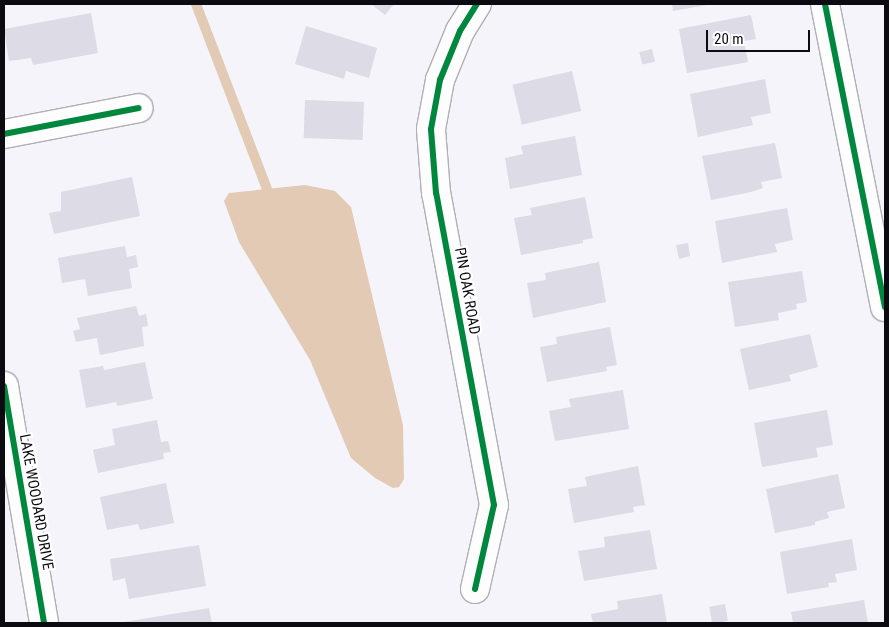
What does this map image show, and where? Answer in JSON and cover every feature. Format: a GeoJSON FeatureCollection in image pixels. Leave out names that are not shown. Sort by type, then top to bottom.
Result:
{"type":"FeatureCollection","features":[{"type":"Feature","properties":{"kind":"street","name":"PIN OAK ROAD"},"geometry":{"type":"LineString","coordinates":[[475,589],[494,505],[436,193],[431,129],[440,80],[460,31],[478,4]]}},
{"type":"Feature","properties":{"kind":"street"},"geometry":{"type":"LineString","coordinates":[[826,4],[885,307]]}},
{"type":"Feature","properties":{"kind":"street"},"geometry":{"type":"LineString","coordinates":[[4,134],[139,108]]}},
{"type":"Feature","properties":{"kind":"street","name":"LAKE WOODARD DRIVE"},"geometry":{"type":"LineString","coordinates":[[4,386],[44,623]]}},
{"type":"Feature","properties":{"kind":"shaded area"},"geometry":{"type":"Polygon","coordinates":[[[305,185],[335,191],[351,207],[403,425],[404,479],[399,487],[393,488],[375,478],[351,458],[310,360],[239,242],[224,201],[229,193],[305,185]]]}},
{"type":"Feature","properties":{"kind":"building"},"geometry":{"type":"Polygon","coordinates":[[[371,4],[394,4],[385,15],[371,4]]]}},
{"type":"Feature","properties":{"kind":"building"},"geometry":{"type":"Polygon","coordinates":[[[672,4],[707,4],[707,5],[673,11],[672,4]]]}},
{"type":"Feature","properties":{"kind":"building"},"geometry":{"type":"Polygon","coordinates":[[[91,13],[98,53],[33,65],[31,58],[9,61],[4,29],[91,13]]]}},
{"type":"Feature","properties":{"kind":"building"},"geometry":{"type":"Polygon","coordinates":[[[751,15],[756,39],[744,41],[748,62],[687,73],[679,29],[751,15]]]}},
{"type":"Feature","properties":{"kind":"building"},"geometry":{"type":"Polygon","coordinates":[[[306,26],[377,48],[369,78],[346,71],[344,79],[295,64],[306,26]]]}},
{"type":"Feature","properties":{"kind":"building"},"geometry":{"type":"Polygon","coordinates":[[[652,49],[655,62],[642,65],[639,52],[652,49]]]}},
{"type":"Feature","properties":{"kind":"building"},"geometry":{"type":"Polygon","coordinates":[[[572,71],[581,111],[522,125],[513,85],[572,71]]]}},
{"type":"Feature","properties":{"kind":"building"},"geometry":{"type":"Polygon","coordinates":[[[765,79],[771,113],[751,117],[753,125],[698,137],[690,94],[765,79]]]}},
{"type":"Feature","properties":{"kind":"building"},"geometry":{"type":"Polygon","coordinates":[[[305,100],[364,102],[363,140],[304,138],[305,100]]]}},
{"type":"Feature","properties":{"kind":"building"},"geometry":{"type":"Polygon","coordinates":[[[575,136],[582,175],[510,189],[505,158],[523,154],[521,146],[575,136]]]}},
{"type":"Feature","properties":{"kind":"building"},"geometry":{"type":"Polygon","coordinates":[[[775,143],[782,178],[761,182],[763,188],[751,192],[711,200],[702,156],[775,143]]]}},
{"type":"Feature","properties":{"kind":"building"},"geometry":{"type":"Polygon","coordinates":[[[132,177],[140,216],[54,234],[49,213],[61,211],[61,192],[132,177]]]}},
{"type":"Feature","properties":{"kind":"building"},"geometry":{"type":"Polygon","coordinates":[[[585,197],[593,238],[583,240],[583,243],[521,255],[514,218],[532,215],[530,208],[585,197]]]}},
{"type":"Feature","properties":{"kind":"building"},"geometry":{"type":"Polygon","coordinates":[[[787,208],[793,240],[775,244],[777,252],[722,263],[715,221],[787,208]]]}},
{"type":"Feature","properties":{"kind":"building"},"geometry":{"type":"Polygon","coordinates":[[[688,243],[690,256],[679,259],[676,245],[688,243]]]}},
{"type":"Feature","properties":{"kind":"building"},"geometry":{"type":"Polygon","coordinates":[[[125,246],[127,257],[136,255],[138,267],[129,269],[132,288],[88,296],[85,279],[62,283],[58,258],[125,246]]]}},
{"type":"Feature","properties":{"kind":"building"},"geometry":{"type":"Polygon","coordinates":[[[599,262],[606,302],[533,318],[527,283],[546,280],[545,273],[599,262]]]}},
{"type":"Feature","properties":{"kind":"building"},"geometry":{"type":"Polygon","coordinates":[[[802,271],[807,302],[796,304],[797,309],[778,313],[779,320],[735,327],[728,282],[802,271]]]}},
{"type":"Feature","properties":{"kind":"building"},"geometry":{"type":"Polygon","coordinates":[[[136,306],[139,316],[146,314],[148,326],[142,327],[144,346],[100,355],[97,338],[76,342],[73,331],[80,329],[77,318],[136,306]]]}},
{"type":"Feature","properties":{"kind":"building"},"geometry":{"type":"Polygon","coordinates":[[[610,327],[617,365],[606,367],[607,371],[547,382],[540,347],[557,344],[556,337],[610,327]]]}},
{"type":"Feature","properties":{"kind":"building"},"geometry":{"type":"Polygon","coordinates":[[[810,334],[818,367],[789,375],[791,381],[749,390],[740,349],[810,334]]]}},
{"type":"Feature","properties":{"kind":"building"},"geometry":{"type":"Polygon","coordinates":[[[145,362],[153,399],[117,406],[116,402],[86,408],[79,370],[103,366],[104,370],[145,362]]]}},
{"type":"Feature","properties":{"kind":"building"},"geometry":{"type":"Polygon","coordinates":[[[623,390],[629,429],[555,441],[549,411],[571,407],[569,399],[623,390]]]}},
{"type":"Feature","properties":{"kind":"building"},"geometry":{"type":"Polygon","coordinates":[[[827,410],[833,445],[816,448],[818,457],[762,467],[754,423],[827,410]]]}},
{"type":"Feature","properties":{"kind":"building"},"geometry":{"type":"Polygon","coordinates":[[[157,420],[161,442],[168,441],[171,452],[163,453],[164,459],[98,473],[93,450],[115,445],[112,429],[157,420]]]}},
{"type":"Feature","properties":{"kind":"building"},"geometry":{"type":"Polygon","coordinates":[[[638,466],[645,505],[633,507],[634,512],[574,523],[568,489],[587,486],[585,477],[638,466]]]}},
{"type":"Feature","properties":{"kind":"building"},"geometry":{"type":"Polygon","coordinates":[[[838,474],[845,508],[827,512],[829,518],[815,522],[815,525],[775,533],[766,489],[838,474]]]}},
{"type":"Feature","properties":{"kind":"building"},"geometry":{"type":"Polygon","coordinates":[[[166,483],[174,523],[140,530],[138,524],[107,530],[100,497],[166,483]]]}},
{"type":"Feature","properties":{"kind":"building"},"geometry":{"type":"Polygon","coordinates":[[[650,530],[657,569],[584,581],[578,551],[605,547],[604,537],[650,530]]]}},
{"type":"Feature","properties":{"kind":"building"},"geometry":{"type":"Polygon","coordinates":[[[852,539],[857,570],[835,574],[837,582],[828,583],[829,587],[787,594],[780,552],[852,539]]]}},
{"type":"Feature","properties":{"kind":"building"},"geometry":{"type":"Polygon","coordinates":[[[199,545],[206,586],[129,599],[125,578],[113,581],[110,559],[199,545]]]}},
{"type":"Feature","properties":{"kind":"building"},"geometry":{"type":"Polygon","coordinates":[[[662,594],[667,623],[593,623],[591,614],[618,609],[617,601],[662,594]]]}},
{"type":"Feature","properties":{"kind":"building"},"geometry":{"type":"Polygon","coordinates":[[[864,600],[868,623],[793,623],[791,612],[864,600]]]}},
{"type":"Feature","properties":{"kind":"building"},"geometry":{"type":"Polygon","coordinates":[[[725,604],[728,621],[712,623],[709,607],[725,604]]]}},
{"type":"Feature","properties":{"kind":"building"},"geometry":{"type":"Polygon","coordinates":[[[209,608],[212,623],[124,623],[124,622],[209,608]]]}},
{"type":"Feature","properties":{"kind":"waterway"},"geometry":{"type":"LineString","coordinates":[[196,4],[267,189]]}},
{"type":"Feature","properties":{"kind":"cycle path"},"geometry":{"type":"LineString","coordinates":[[475,589],[494,505],[436,193],[431,129],[440,80],[460,31],[477,4]]}},
{"type":"Feature","properties":{"kind":"cycle path"},"geometry":{"type":"LineString","coordinates":[[825,4],[885,307]]}},
{"type":"Feature","properties":{"kind":"cycle path"},"geometry":{"type":"LineString","coordinates":[[4,134],[139,108]]}},
{"type":"Feature","properties":{"kind":"cycle path"},"geometry":{"type":"LineString","coordinates":[[4,386],[44,623]]}}]}
